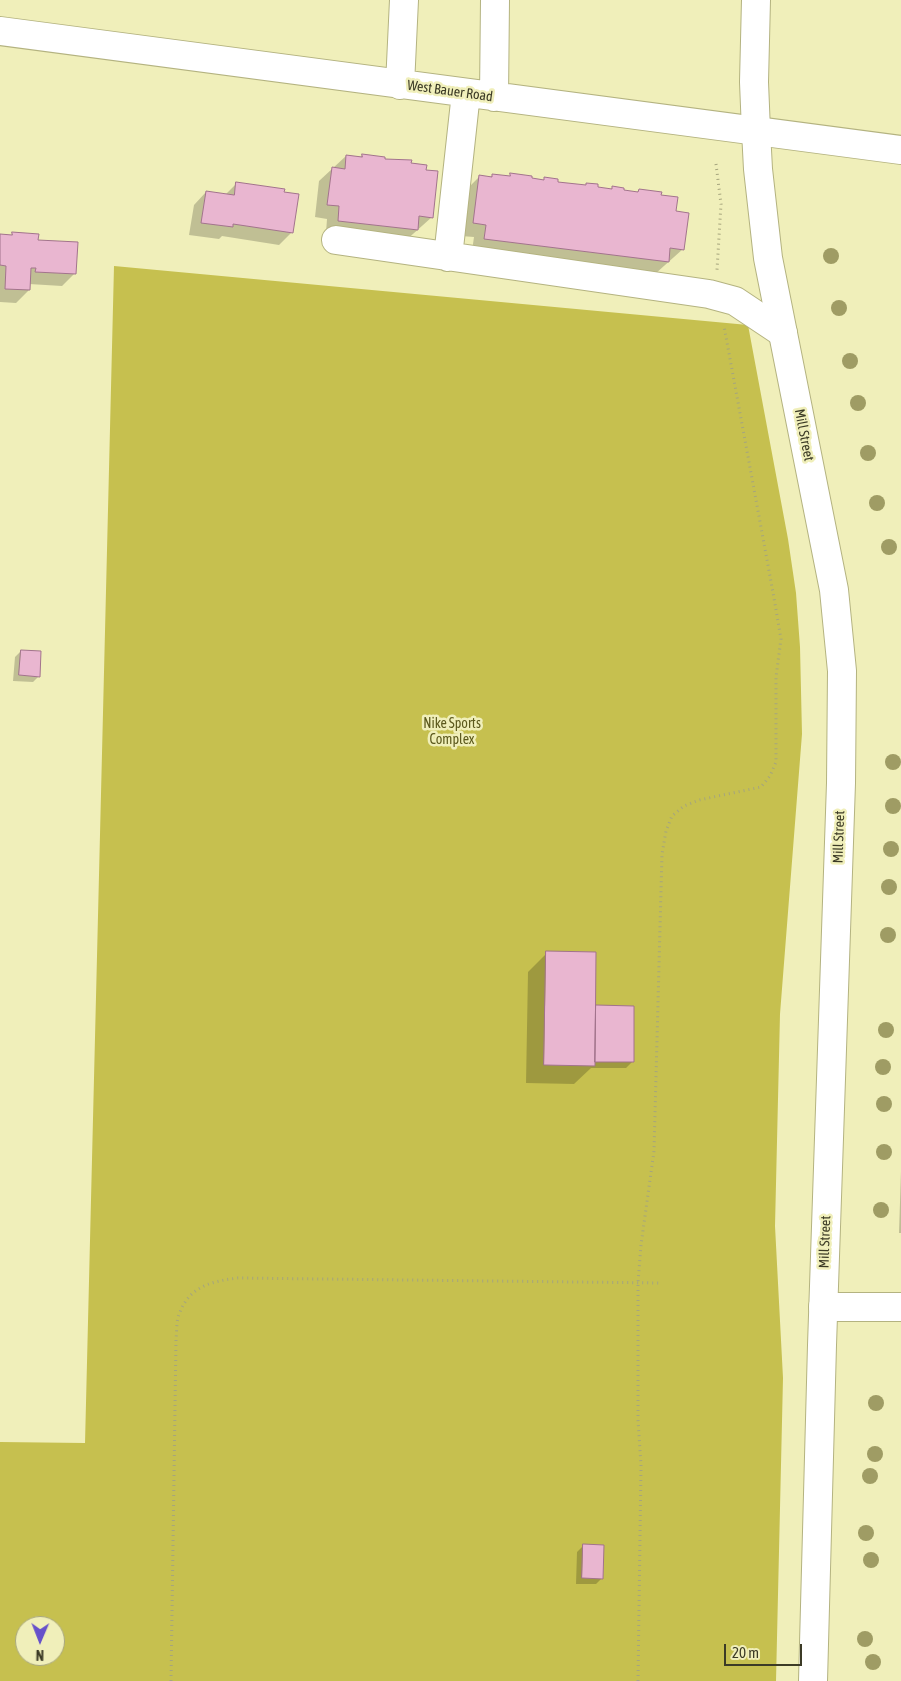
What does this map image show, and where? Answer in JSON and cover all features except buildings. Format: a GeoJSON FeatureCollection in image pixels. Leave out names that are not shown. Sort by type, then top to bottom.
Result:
{"type":"FeatureCollection","features":[{"type":"Feature","properties":{"kind":"main road"},"geometry":{"type":"LineString","coordinates":[[400,85],[404,0]]}},
{"type":"Feature","properties":{"kind":"main road"},"geometry":{"type":"LineString","coordinates":[[494,97],[495,0]]}},
{"type":"Feature","properties":{"kind":"main road","name":"Mill Street"},"geometry":{"type":"LineString","coordinates":[[756,0],[754,82],[756,131],[758,169],[768,258],[834,590],[842,671],[813,1681]]}},
{"type":"Feature","properties":{"kind":"main road","name":"West Bauer Road"},"geometry":{"type":"LineString","coordinates":[[0,31],[901,150]]}},
{"type":"Feature","properties":{"kind":"main road"},"geometry":{"type":"LineString","coordinates":[[448,257],[466,93]]}},
{"type":"Feature","properties":{"kind":"main road"},"geometry":{"type":"LineString","coordinates":[[336,240],[709,294],[735,302],[783,333]]}},
{"type":"Feature","properties":{"kind":"main road"},"geometry":{"type":"LineString","coordinates":[[823,1307],[901,1307]]}},
{"type":"Feature","properties":{"kind":"path"},"geometry":{"type":"LineString","coordinates":[[716,164],[721,204],[718,278]]}},
{"type":"Feature","properties":{"kind":"path"},"geometry":{"type":"LineString","coordinates":[[638,1681],[641,1465],[638,1420],[638,1283],[640,1245],[654,1151],[662,854],[666,831],[672,816],[684,806],[699,800],[762,787],[770,776],[776,762],[776,678],[780,640],[723,321]]}},
{"type":"Feature","properties":{"kind":"path"},"geometry":{"type":"LineString","coordinates":[[170,1681],[176,1339],[179,1313],[188,1297],[201,1286],[217,1280],[238,1278],[661,1283]]}},
{"type":"Feature","properties":{"kind":"green space","name":"Nike Sports Complex"},"geometry":{"type":"Polygon","coordinates":[[[114,266],[748,325],[788,539],[796,593],[800,647],[802,734],[780,1014],[775,1226],[783,1378],[776,1681],[0,1681],[0,1442],[85,1443],[114,266]]]}}]}
